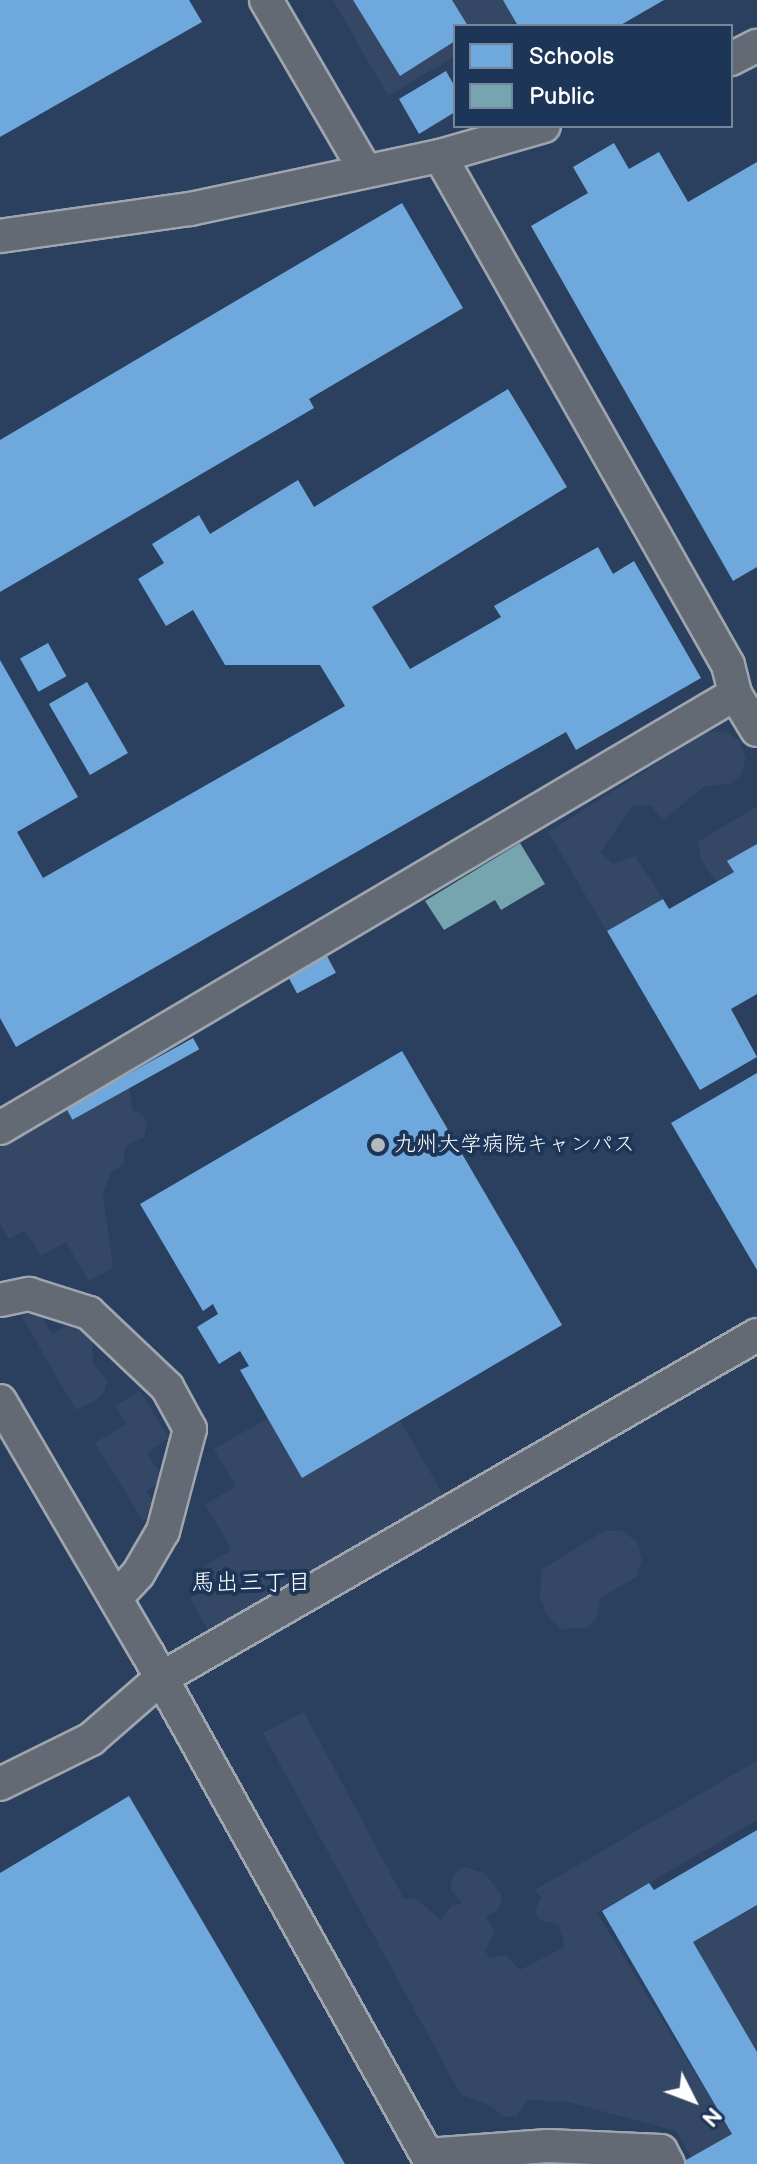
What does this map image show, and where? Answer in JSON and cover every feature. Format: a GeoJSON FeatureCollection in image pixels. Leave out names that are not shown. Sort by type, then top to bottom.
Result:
{"type":"FeatureCollection","features":[{"type":"Feature","properties":{"kind":"lane"},"geometry":{"type":"LineString","coordinates":[[266,0],[365,170]]}},
{"type":"Feature","properties":{"kind":"lane"},"geometry":{"type":"LineString","coordinates":[[733,58],[757,46]]}},
{"type":"Feature","properties":{"kind":"lane"},"geometry":{"type":"LineString","coordinates":[[0,236],[190,209],[440,156],[537,128]]}},
{"type":"Feature","properties":{"kind":"lane"},"geometry":{"type":"LineString","coordinates":[[440,156],[728,665],[735,694],[757,730]]}},
{"type":"Feature","properties":{"kind":"lane"},"geometry":{"type":"LineString","coordinates":[[0,1128],[735,694]]}},
{"type":"Feature","properties":{"kind":"lane"},"geometry":{"type":"LineString","coordinates":[[0,1300],[29,1294],[89,1313],[167,1387],[190,1429],[163,1531],[116,1598]]}},
{"type":"Feature","properties":{"kind":"lane"},"geometry":{"type":"LineString","coordinates":[[0,1784],[91,1739],[160,1679],[757,1335]]}},
{"type":"Feature","properties":{"kind":"lane"},"geometry":{"type":"LineString","coordinates":[[0,1401],[116,1598],[429,2160],[548,2146],[661,2151],[668,2164]]}},
{"type":"Feature","properties":{"kind":"shaded area","name":"九州大学病院キャンパス"},"geometry":{"type":"Polygon","coordinates":[[[0,0],[757,0],[757,2164],[0,2164],[0,0]]]}},
{"type":"Feature","properties":{"kind":"shaded area"},"geometry":{"type":"Polygon","coordinates":[[[333,0],[503,0],[515,21],[510,24],[453,24],[453,57],[388,96],[333,0]]]}},
{"type":"Feature","properties":{"kind":"shaded area"},"geometry":{"type":"Polygon","coordinates":[[[725,731],[740,741],[746,759],[740,776],[730,784],[705,786],[663,820],[650,805],[633,806],[600,852],[613,864],[635,856],[663,899],[607,931],[548,832],[707,732],[725,731]]]}},
{"type":"Feature","properties":{"kind":"shaded area"},"geometry":{"type":"Polygon","coordinates":[[[757,806],[757,844],[728,861],[734,872],[716,882],[701,859],[698,842],[757,806]]]}},
{"type":"Feature","properties":{"kind":"shaded area"},"geometry":{"type":"Polygon","coordinates":[[[118,1075],[129,1082],[132,1110],[142,1114],[147,1125],[144,1137],[125,1146],[124,1164],[110,1173],[103,1194],[113,1268],[89,1281],[66,1242],[41,1256],[25,1230],[9,1239],[0,1223],[0,1143],[66,1110],[77,1097],[93,1098],[96,1084],[118,1075]]]}},
{"type":"Feature","properties":{"kind":"shaded area"},"geometry":{"type":"Polygon","coordinates":[[[37,1309],[52,1334],[73,1322],[92,1340],[93,1364],[107,1381],[104,1393],[95,1401],[76,1410],[22,1317],[37,1309]]]}},
{"type":"Feature","properties":{"kind":"shaded area"},"geometry":{"type":"Polygon","coordinates":[[[140,1391],[169,1438],[147,1453],[164,1480],[146,1491],[158,1511],[143,1521],[95,1443],[126,1424],[115,1406],[140,1391]]]}},
{"type":"Feature","properties":{"kind":"shaded area"},"geometry":{"type":"Polygon","coordinates":[[[268,1418],[302,1478],[400,1421],[444,1496],[210,1633],[190,1598],[214,1583],[204,1566],[232,1550],[205,1505],[236,1486],[214,1449],[268,1418]]]}},
{"type":"Feature","properties":{"kind":"shaded area"},"geometry":{"type":"Polygon","coordinates":[[[604,1531],[622,1531],[637,1542],[642,1559],[637,1576],[601,1598],[596,1619],[586,1628],[561,1629],[546,1614],[540,1597],[542,1569],[604,1531]]]}},
{"type":"Feature","properties":{"kind":"shaded area"},"geometry":{"type":"Polygon","coordinates":[[[304,1712],[404,1899],[415,1898],[441,1920],[452,1905],[462,1904],[450,1888],[453,1876],[463,1867],[485,1873],[502,1896],[499,1909],[486,1917],[495,1932],[485,1951],[490,1958],[506,1955],[520,1970],[565,1947],[559,1924],[539,1920],[535,1910],[541,1898],[535,1890],[757,1761],[757,1820],[597,1913],[732,2134],[691,2157],[676,2131],[568,2102],[528,2100],[516,2116],[504,2117],[491,2106],[461,2095],[263,1733],[304,1712]]]}},
{"type":"Feature","properties":{"kind":"shaded area"},"geometry":{"type":"Polygon","coordinates":[[[757,1905],[757,2052],[693,1942],[757,1905]]]}},
{"type":"Feature","properties":{"kind":"building: Schools"},"geometry":{"type":"Polygon","coordinates":[[[0,0],[189,0],[202,22],[0,137],[0,0]]]}},
{"type":"Feature","properties":{"kind":"building: Schools"},"geometry":{"type":"Polygon","coordinates":[[[353,0],[452,0],[467,24],[453,24],[453,42],[400,76],[353,0]]]}},
{"type":"Feature","properties":{"kind":"building: Schools"},"geometry":{"type":"Polygon","coordinates":[[[503,0],[664,0],[622,24],[517,24],[503,0]]]}},
{"type":"Feature","properties":{"kind":"building: Schools"},"geometry":{"type":"Polygon","coordinates":[[[446,71],[453,83],[453,113],[419,134],[399,99],[446,71]]]}},
{"type":"Feature","properties":{"kind":"building: Schools"},"geometry":{"type":"Polygon","coordinates":[[[614,143],[629,169],[659,152],[688,202],[757,162],[757,567],[733,581],[531,226],[588,193],[573,167],[614,143]]]}},
{"type":"Feature","properties":{"kind":"building: Schools"},"geometry":{"type":"Polygon","coordinates":[[[402,203],[463,308],[309,399],[314,408],[0,592],[0,440],[402,203]]]}},
{"type":"Feature","properties":{"kind":"building: Schools"},"geometry":{"type":"Polygon","coordinates":[[[508,389],[567,487],[372,607],[410,669],[501,617],[494,606],[598,547],[613,574],[634,561],[701,678],[576,750],[566,732],[16,1047],[0,1018],[0,660],[78,797],[17,832],[43,878],[345,706],[320,665],[225,665],[193,610],[166,626],[138,579],[164,563],[152,544],[199,515],[210,534],[298,480],[314,507],[508,389]]]}},
{"type":"Feature","properties":{"kind":"building: Schools"},"geometry":{"type":"Polygon","coordinates":[[[48,643],[66,676],[38,692],[20,659],[48,643]]]}},
{"type":"Feature","properties":{"kind":"building: Schools"},"geometry":{"type":"Polygon","coordinates":[[[87,682],[128,753],[90,775],[49,704],[87,682]]]}},
{"type":"Feature","properties":{"kind":"building: Schools"},"geometry":{"type":"Polygon","coordinates":[[[757,844],[757,994],[731,1009],[757,1057],[700,1090],[607,931],[663,899],[669,909],[734,872],[727,861],[757,844]]]}},
{"type":"Feature","properties":{"kind":"building: Schools"},"geometry":{"type":"Polygon","coordinates":[[[327,956],[336,973],[297,993],[288,977],[327,956]]]}},
{"type":"Feature","properties":{"kind":"building: Schools"},"geometry":{"type":"Polygon","coordinates":[[[193,1038],[199,1049],[72,1120],[66,1108],[193,1038]]]}},
{"type":"Feature","properties":{"kind":"building: Schools"},"geometry":{"type":"Polygon","coordinates":[[[402,1051],[562,1325],[302,1478],[240,1370],[249,1366],[240,1351],[219,1364],[197,1327],[218,1314],[213,1304],[203,1311],[140,1204],[402,1051]]]}},
{"type":"Feature","properties":{"kind":"building: Schools"},"geometry":{"type":"Polygon","coordinates":[[[757,1073],[757,1270],[671,1123],[757,1073]]]}},
{"type":"Feature","properties":{"kind":"building: Schools"},"geometry":{"type":"Polygon","coordinates":[[[129,1796],[345,2164],[0,2164],[0,1873],[129,1796]]]}},
{"type":"Feature","properties":{"kind":"building: Schools"},"geometry":{"type":"Polygon","coordinates":[[[757,1830],[757,1905],[693,1942],[757,2052],[757,2164],[679,2164],[732,2134],[602,1911],[649,1883],[654,1890],[757,1830]]]}},
{"type":"Feature","properties":{"kind":"building: Public"},"geometry":{"type":"Polygon","coordinates":[[[520,843],[545,884],[501,910],[495,900],[444,930],[425,901],[520,843]]]}},
{"type":"Feature","properties":{"kind":"place","name":"九州大学病院キャンパス"},"geometry":{"type":"Point","coordinates":[378,1145]}},
{"type":"Feature","properties":{"kind":"district","name":"馬出三丁目"},"geometry":{"type":"Point","coordinates":[251,1583]}}]}
